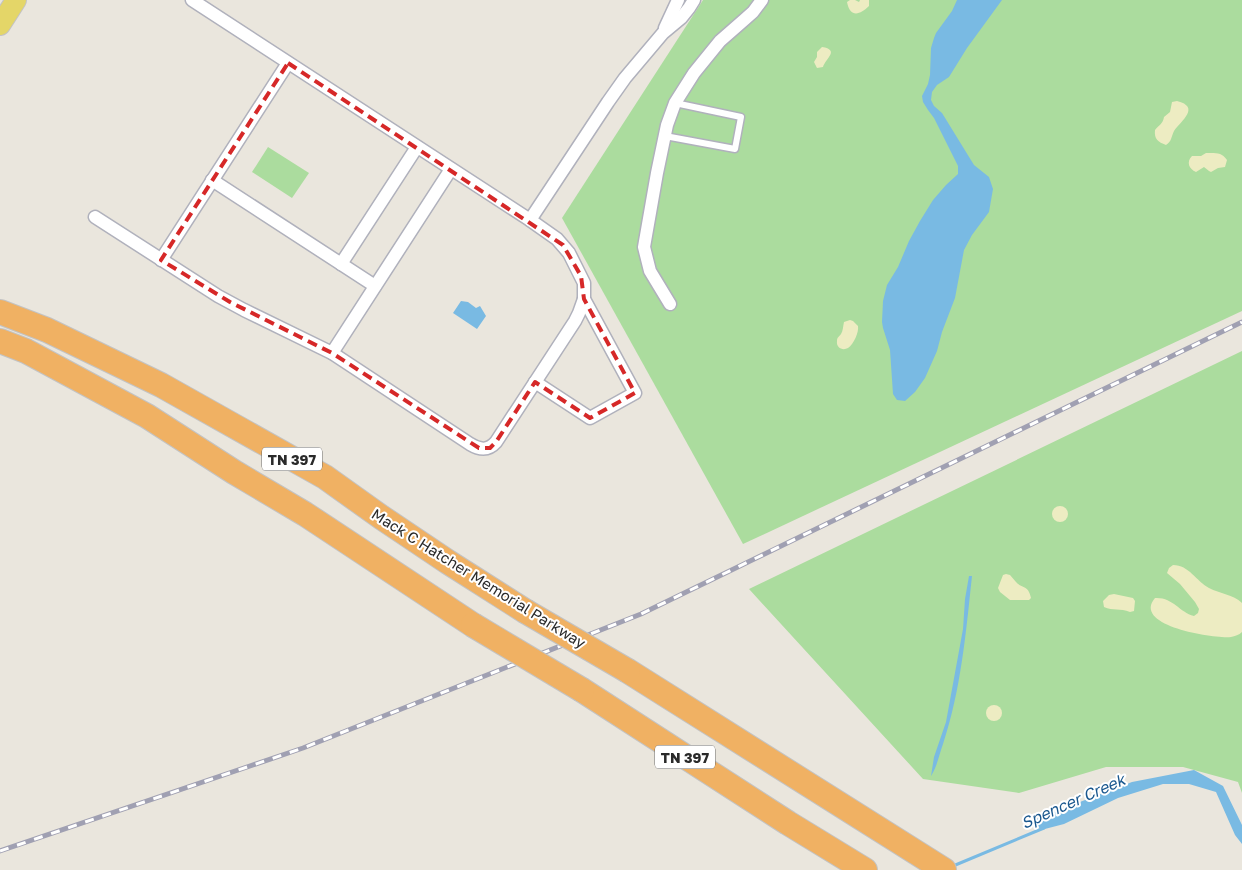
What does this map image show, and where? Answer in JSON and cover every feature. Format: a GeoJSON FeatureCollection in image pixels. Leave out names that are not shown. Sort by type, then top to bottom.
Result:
{"type":"FeatureCollection","features":[{"type":"Feature","properties":{"kind":"highway","name":"Mack C Hatcher Memorial Parkway"},"geometry":{"type":"LineString","coordinates":[[0,312],[47,330],[161,384],[325,477],[381,517],[525,611],[628,671],[944,870]]}},
{"type":"Feature","properties":{"kind":"highway","name":"TN 397"},"geometry":{"type":"LineString","coordinates":[[0,341],[26,351],[147,416],[234,472],[305,514],[473,625],[582,690],[788,824],[865,870]]}},
{"type":"Feature","properties":{"kind":"main road"},"geometry":{"type":"LineString","coordinates":[[0,25],[16,0]]}},
{"type":"Feature","properties":{"kind":"street"},"geometry":{"type":"LineString","coordinates":[[95,217],[218,296],[332,353],[470,444],[481,449],[490,448],[496,442],[575,321],[582,307],[584,283],[569,253],[552,236],[192,0]]}},
{"type":"Feature","properties":{"kind":"street"},"geometry":{"type":"LineString","coordinates":[[663,33],[678,0]]}},
{"type":"Feature","properties":{"kind":"street"},"geometry":{"type":"LineString","coordinates":[[530,220],[617,89],[663,33],[681,18],[694,0]]}},
{"type":"Feature","properties":{"kind":"street"},"geometry":{"type":"LineString","coordinates":[[670,304],[650,272],[644,247],[665,136],[675,103],[694,73],[710,53],[753,12],[762,0]]}},
{"type":"Feature","properties":{"kind":"street"},"geometry":{"type":"LineString","coordinates":[[161,260],[288,63]]}},
{"type":"Feature","properties":{"kind":"street"},"geometry":{"type":"LineString","coordinates":[[341,264],[417,147]]}},
{"type":"Feature","properties":{"kind":"street"},"geometry":{"type":"LineString","coordinates":[[332,353],[451,169]]}},
{"type":"Feature","properties":{"kind":"street"},"geometry":{"type":"LineString","coordinates":[[212,180],[375,286]]}},
{"type":"Feature","properties":{"kind":"street"},"geometry":{"type":"LineString","coordinates":[[535,382],[590,418],[635,393],[584,299]]}},
{"type":"Feature","properties":{"kind":"lane"},"geometry":{"type":"LineString","coordinates":[[665,136],[735,149],[741,117],[675,103]]}},
{"type":"Feature","properties":{"kind":"highlighted area"},"geometry":{"type":"Polygon","coordinates":[[[288,63],[563,245],[581,276],[584,299],[635,393],[590,418],[535,382],[496,442],[490,448],[479,448],[332,353],[230,302],[161,260],[288,63]]]}},
{"type":"Feature","properties":{"kind":"green space"},"geometry":{"type":"Polygon","coordinates":[[[703,0],[1242,0],[1242,311],[743,544],[562,218],[703,0]]]}},
{"type":"Feature","properties":{"kind":"green space"},"geometry":{"type":"Polygon","coordinates":[[[268,147],[309,173],[292,198],[252,172],[268,147]]]}},
{"type":"Feature","properties":{"kind":"green space"},"geometry":{"type":"Polygon","coordinates":[[[1242,351],[1242,793],[1238,782],[1183,767],[1106,767],[1019,793],[923,779],[749,589],[1242,351]]]}},
{"type":"Feature","properties":{"kind":"sand"},"geometry":{"type":"Polygon","coordinates":[[[850,0],[859,2],[860,0],[869,0],[869,6],[859,13],[853,13],[848,7],[847,2],[850,0]]]}},
{"type":"Feature","properties":{"kind":"sand"},"geometry":{"type":"Polygon","coordinates":[[[822,47],[827,48],[831,52],[823,67],[817,68],[814,62],[817,52],[822,47]]]}},
{"type":"Feature","properties":{"kind":"sand"},"geometry":{"type":"Polygon","coordinates":[[[1177,101],[1188,107],[1187,114],[1166,145],[1157,140],[1155,130],[1170,112],[1172,102],[1177,101]]]}},
{"type":"Feature","properties":{"kind":"sand"},"geometry":{"type":"Polygon","coordinates":[[[1206,153],[1223,156],[1227,160],[1225,167],[1211,172],[1204,167],[1196,172],[1194,171],[1189,165],[1190,158],[1206,153]]]}},
{"type":"Feature","properties":{"kind":"sand"},"geometry":{"type":"Polygon","coordinates":[[[850,320],[858,326],[857,335],[850,346],[842,349],[837,343],[837,339],[842,333],[844,322],[850,320]]]}},
{"type":"Feature","properties":{"kind":"sand"},"geometry":{"type":"Polygon","coordinates":[[[1060,506],[1068,514],[1060,522],[1052,514],[1060,506]]]}},
{"type":"Feature","properties":{"kind":"sand"},"geometry":{"type":"Polygon","coordinates":[[[1173,565],[1188,570],[1204,585],[1235,598],[1242,603],[1242,632],[1231,637],[1209,636],[1178,629],[1154,616],[1151,608],[1155,598],[1167,600],[1194,616],[1198,613],[1199,609],[1195,602],[1180,584],[1167,573],[1173,565]]]}},
{"type":"Feature","properties":{"kind":"sand"},"geometry":{"type":"Polygon","coordinates":[[[1003,575],[1010,575],[1018,584],[1027,589],[1031,598],[1029,600],[1010,600],[1000,592],[998,588],[1003,575]]]}},
{"type":"Feature","properties":{"kind":"sand"},"geometry":{"type":"Polygon","coordinates":[[[1114,594],[1133,598],[1135,601],[1134,611],[1130,612],[1104,607],[1103,601],[1109,595],[1114,594]]]}},
{"type":"Feature","properties":{"kind":"sand"},"geometry":{"type":"Polygon","coordinates":[[[994,705],[1002,713],[994,721],[986,713],[994,705]]]}},
{"type":"Feature","properties":{"kind":"water"},"geometry":{"type":"Polygon","coordinates":[[[957,0],[1002,0],[967,48],[949,77],[937,85],[932,92],[931,100],[934,106],[942,113],[974,165],[989,177],[993,189],[989,212],[972,235],[964,250],[955,298],[937,351],[925,378],[915,392],[905,401],[897,400],[893,394],[890,350],[882,322],[883,301],[887,285],[898,267],[920,221],[933,200],[958,174],[958,166],[934,118],[923,102],[922,96],[930,75],[931,48],[934,38],[957,0]]]}},
{"type":"Feature","properties":{"kind":"water"},"geometry":{"type":"Polygon","coordinates":[[[461,301],[468,302],[476,308],[480,306],[486,316],[477,329],[453,313],[461,301]]]}},
{"type":"Feature","properties":{"kind":"water"},"geometry":{"type":"Polygon","coordinates":[[[969,576],[972,576],[959,682],[949,724],[931,776],[934,757],[946,722],[963,629],[969,576]]]}},
{"type":"Feature","properties":{"kind":"water"},"geometry":{"type":"Polygon","coordinates":[[[1194,770],[1223,786],[1242,825],[1242,844],[1235,835],[1216,792],[1189,784],[1163,784],[1118,798],[1064,824],[1041,830],[1033,820],[1132,782],[1194,770]]]}},
{"type":"Feature","properties":{"kind":"waterway","name":"Spencer Creek"},"geometry":{"type":"LineString","coordinates":[[953,866],[1044,828]]}},
{"type":"Feature","properties":{"kind":"railway"},"geometry":{"type":"LineString","coordinates":[[0,851],[303,748],[641,614],[1242,322]]}}]}
